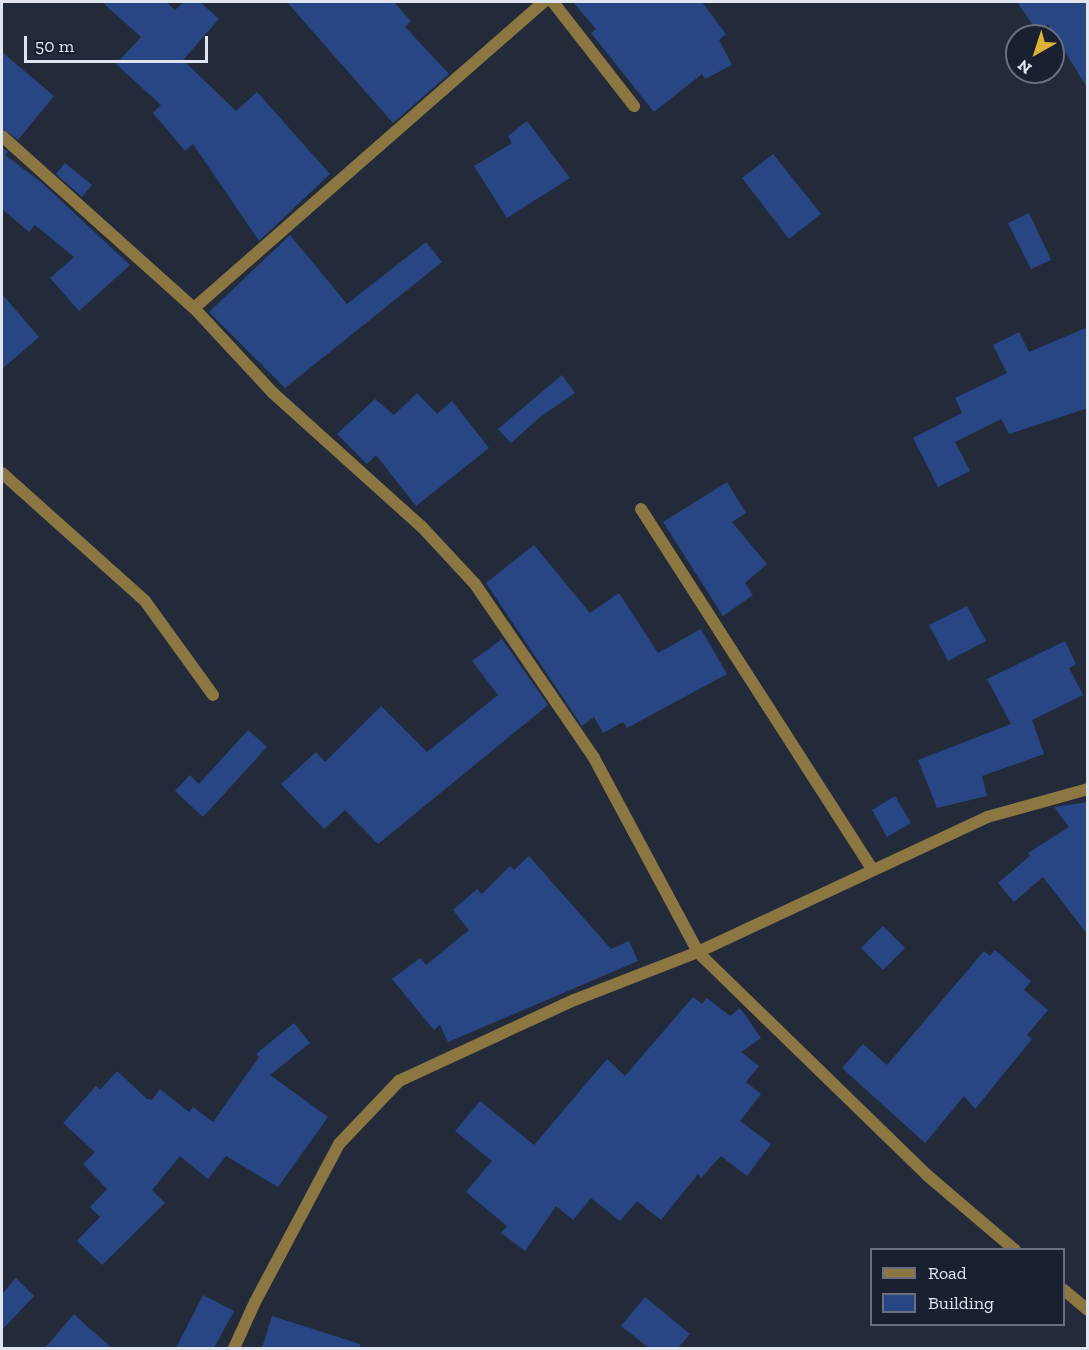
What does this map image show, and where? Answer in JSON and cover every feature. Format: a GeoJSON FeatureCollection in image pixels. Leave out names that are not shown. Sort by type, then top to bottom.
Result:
{"type":"FeatureCollection","features":[{"type":"Feature","properties":{"kind":"street"},"geometry":{"type":"LineString","coordinates":[[194,308],[544,2]]}},
{"type":"Feature","properties":{"kind":"street"},"geometry":{"type":"LineString","coordinates":[[553,2],[634,106]]}},
{"type":"Feature","properties":{"kind":"street"},"geometry":{"type":"LineString","coordinates":[[2,136],[194,308],[273,393],[422,527],[475,584],[594,758],[698,952],[928,1176],[1014,1248]]}},
{"type":"Feature","properties":{"kind":"street"},"geometry":{"type":"LineString","coordinates":[[2,473],[145,601],[213,695]]}},
{"type":"Feature","properties":{"kind":"street"},"geometry":{"type":"LineString","coordinates":[[641,509],[873,870]]}},
{"type":"Feature","properties":{"kind":"street"},"geometry":{"type":"LineString","coordinates":[[234,1348],[255,1302],[339,1144],[399,1081],[574,1000],[698,952],[987,817],[1088,789]]}},
{"type":"Feature","properties":{"kind":"street"},"geometry":{"type":"LineString","coordinates":[[1065,1291],[1088,1310]]}},
{"type":"Feature","properties":{"kind":"building"},"geometry":{"type":"Polygon","coordinates":[[[102,2],[166,2],[175,10],[184,2],[200,2],[219,19],[183,60],[236,111],[257,92],[330,174],[259,241],[193,144],[185,151],[153,113],[161,105],[116,64],[141,37],[102,2]]]}},
{"type":"Feature","properties":{"kind":"building"},"geometry":{"type":"Polygon","coordinates":[[[287,2],[394,2],[411,21],[405,27],[449,74],[393,123],[287,2]]]}},
{"type":"Feature","properties":{"kind":"building"},"geometry":{"type":"Polygon","coordinates":[[[573,2],[702,2],[726,34],[719,40],[732,65],[705,79],[702,74],[654,112],[591,33],[596,29],[573,2]]]}},
{"type":"Feature","properties":{"kind":"building"},"geometry":{"type":"Polygon","coordinates":[[[1017,2],[1088,2],[1088,89],[1065,52],[1065,24],[1032,24],[1017,2]]]}},
{"type":"Feature","properties":{"kind":"building"},"geometry":{"type":"Polygon","coordinates":[[[2,52],[54,96],[18,140],[2,128],[2,52]]]}},
{"type":"Feature","properties":{"kind":"building"},"geometry":{"type":"Polygon","coordinates":[[[527,121],[570,178],[507,218],[474,166],[512,143],[508,136],[527,121]]]}},
{"type":"Feature","properties":{"kind":"building"},"geometry":{"type":"Polygon","coordinates":[[[2,147],[8,152],[5,155],[41,182],[130,265],[79,311],[50,278],[74,257],[35,225],[29,232],[2,209],[2,147]]]}},
{"type":"Feature","properties":{"kind":"building"},"geometry":{"type":"Polygon","coordinates":[[[773,154],[821,214],[789,239],[742,178],[773,154]]]}},
{"type":"Feature","properties":{"kind":"building"},"geometry":{"type":"Polygon","coordinates":[[[65,163],[92,185],[82,197],[56,174],[65,163]]]}},
{"type":"Feature","properties":{"kind":"building"},"geometry":{"type":"Polygon","coordinates":[[[1029,213],[1051,260],[1031,269],[1008,223],[1029,213]]]}},
{"type":"Feature","properties":{"kind":"building"},"geometry":{"type":"Polygon","coordinates":[[[290,235],[347,304],[426,242],[442,262],[285,388],[209,312],[290,235]]]}},
{"type":"Feature","properties":{"kind":"building"},"geometry":{"type":"Polygon","coordinates":[[[2,294],[39,337],[2,369],[2,294]]]}},
{"type":"Feature","properties":{"kind":"building"},"geometry":{"type":"Polygon","coordinates":[[[1088,327],[1088,408],[1009,434],[1001,419],[955,442],[970,471],[938,487],[913,438],[962,413],[955,398],[1007,373],[993,345],[1019,332],[1029,352],[1088,327]]]}},
{"type":"Feature","properties":{"kind":"building"},"geometry":{"type":"Polygon","coordinates":[[[562,375],[575,393],[540,417],[511,443],[498,429],[562,375]]]}},
{"type":"Feature","properties":{"kind":"building"},"geometry":{"type":"Polygon","coordinates":[[[417,393],[437,414],[452,401],[489,448],[416,506],[376,455],[367,464],[337,434],[375,399],[394,415],[417,393]]]}},
{"type":"Feature","properties":{"kind":"building"},"geometry":{"type":"Polygon","coordinates":[[[727,482],[746,513],[732,522],[767,564],[745,583],[753,595],[723,616],[663,522],[727,482]]]}},
{"type":"Feature","properties":{"kind":"building"},"geometry":{"type":"Polygon","coordinates":[[[534,545],[590,613],[619,593],[658,653],[701,629],[727,674],[627,728],[623,722],[603,733],[594,717],[582,726],[486,583],[534,545]]]}},
{"type":"Feature","properties":{"kind":"building"},"geometry":{"type":"Polygon","coordinates":[[[967,606],[986,641],[948,661],[929,625],[967,606]]]}},
{"type":"Feature","properties":{"kind":"building"},"geometry":{"type":"Polygon","coordinates":[[[502,639],[548,705],[378,844],[345,810],[324,829],[281,784],[316,752],[325,762],[381,706],[427,752],[498,695],[472,661],[502,639]]]}},
{"type":"Feature","properties":{"kind":"building"},"geometry":{"type":"Polygon","coordinates":[[[1065,641],[1076,664],[1069,668],[1083,695],[1032,720],[1044,754],[982,776],[987,796],[937,808],[918,760],[1011,724],[987,679],[1065,641]]]}},
{"type":"Feature","properties":{"kind":"building"},"geometry":{"type":"Polygon","coordinates":[[[248,730],[267,747],[203,817],[175,791],[190,775],[199,784],[248,730]]]}},
{"type":"Feature","properties":{"kind":"building"},"geometry":{"type":"Polygon","coordinates":[[[895,796],[911,823],[887,837],[872,810],[895,796]]]}},
{"type":"Feature","properties":{"kind":"building"},"geometry":{"type":"Polygon","coordinates":[[[1088,802],[1088,935],[1043,877],[1014,902],[998,883],[1030,856],[1028,853],[1069,827],[1054,807],[1088,802]]]}},
{"type":"Feature","properties":{"kind":"building"},"geometry":{"type":"Polygon","coordinates":[[[529,856],[611,949],[629,941],[638,961],[448,1042],[440,1025],[434,1030],[392,979],[420,958],[426,965],[469,930],[453,910],[477,889],[482,894],[510,866],[514,870],[529,856]]]}},
{"type":"Feature","properties":{"kind":"building"},"geometry":{"type":"Polygon","coordinates":[[[883,926],[905,948],[883,970],[861,948],[883,926]]]}},
{"type":"Feature","properties":{"kind":"building"},"geometry":{"type":"Polygon","coordinates":[[[995,950],[1031,981],[1024,990],[1048,1010],[1027,1035],[1032,1039],[975,1109],[964,1096],[925,1143],[842,1068],[863,1044],[887,1065],[984,951],[990,956],[995,950]]]}},
{"type":"Feature","properties":{"kind":"building"},"geometry":{"type":"Polygon","coordinates":[[[693,997],[702,1004],[707,998],[730,1016],[740,1008],[761,1038],[741,1052],[759,1066],[746,1082],[761,1094],[740,1121],[771,1144],[747,1176],[721,1156],[701,1178],[698,1174],[661,1220],[637,1201],[620,1221],[591,1198],[573,1220],[556,1206],[525,1251],[501,1233],[507,1226],[466,1192],[492,1161],[455,1131],[480,1101],[534,1145],[607,1059],[625,1076],[693,997]]]}},
{"type":"Feature","properties":{"kind":"building"},"geometry":{"type":"Polygon","coordinates":[[[294,1023],[310,1043],[270,1075],[328,1117],[278,1187],[226,1156],[208,1179],[180,1156],[152,1190],[165,1203],[102,1265],[77,1241],[100,1217],[90,1207],[107,1189],[83,1164],[95,1152],[63,1123],[96,1086],[100,1090],[117,1071],[147,1099],[152,1100],[160,1089],[189,1112],[193,1107],[213,1122],[259,1057],[256,1054],[294,1023]]]}},
{"type":"Feature","properties":{"kind":"building"},"geometry":{"type":"Polygon","coordinates":[[[16,1278],[34,1296],[2,1330],[2,1294],[16,1278]]]}},
{"type":"Feature","properties":{"kind":"building"},"geometry":{"type":"Polygon","coordinates":[[[203,1295],[234,1311],[214,1348],[176,1348],[203,1295]]]}},
{"type":"Feature","properties":{"kind":"building"},"geometry":{"type":"Polygon","coordinates":[[[645,1297],[690,1334],[678,1348],[649,1348],[621,1326],[645,1297]]]}},
{"type":"Feature","properties":{"kind":"building"},"geometry":{"type":"Polygon","coordinates":[[[74,1314],[90,1329],[112,1348],[45,1348],[74,1314]]]}},
{"type":"Feature","properties":{"kind":"building"},"geometry":{"type":"Polygon","coordinates":[[[272,1316],[360,1344],[360,1348],[262,1348],[272,1316]]]}}]}
